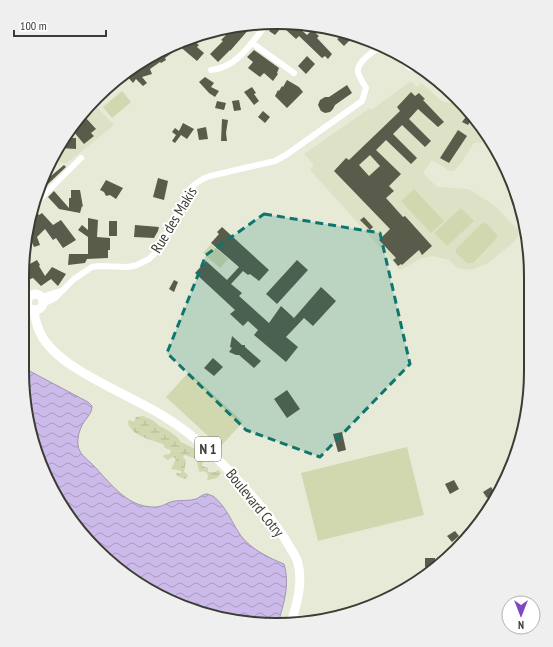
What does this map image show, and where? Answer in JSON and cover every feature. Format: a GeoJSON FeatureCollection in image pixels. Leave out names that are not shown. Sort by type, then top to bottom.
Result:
{"type":"FeatureCollection","features":[{"type":"Feature","properties":{"kind":"main road","name":"N 1"},"geometry":{"type":"LineString","coordinates":[[29,290],[36,302]]}},
{"type":"Feature","properties":{"kind":"main road","name":"Boulevard Cotry"},"geometry":{"type":"LineString","coordinates":[[36,302],[40,333],[48,346],[63,359],[93,378],[158,413],[194,437],[217,457],[275,523],[298,562],[300,575],[299,588],[293,617]]}},
{"type":"Feature","properties":{"kind":"street"},"geometry":{"type":"LineString","coordinates":[[210,70],[223,68],[229,64],[252,43],[262,30]]}},
{"type":"Feature","properties":{"kind":"street"},"geometry":{"type":"LineString","coordinates":[[252,43],[294,73]]}},
{"type":"Feature","properties":{"kind":"street","name":"Rue des Makis"},"geometry":{"type":"LineString","coordinates":[[36,302],[55,298],[74,279],[92,267],[136,265],[149,259],[159,249],[189,190],[194,184],[204,178],[275,161],[286,155],[362,101],[366,88],[358,73],[359,67],[362,60],[377,51]]}},
{"type":"Feature","properties":{"kind":"street"},"geometry":{"type":"LineString","coordinates":[[42,197],[81,158]]}},
{"type":"Feature","properties":{"kind":"highlighted area"},"geometry":{"type":"Polygon","coordinates":[[[264,214],[380,233],[410,364],[320,457],[246,430],[167,353],[206,255],[264,214]]]}},
{"type":"Feature","properties":{"kind":"shaded area"},"geometry":{"type":"Polygon","coordinates":[[[411,81],[417,87],[421,83],[443,102],[450,103],[452,101],[482,139],[484,142],[474,143],[462,162],[454,171],[449,171],[432,160],[423,173],[437,187],[469,189],[495,206],[518,230],[518,236],[514,242],[488,263],[472,270],[457,268],[449,260],[432,256],[420,259],[402,269],[399,269],[310,170],[314,165],[304,154],[370,108],[372,110],[411,81]]]}},
{"type":"Feature","properties":{"kind":"shaded area"},"geometry":{"type":"Polygon","coordinates":[[[97,107],[114,125],[67,163],[57,162],[71,139],[92,111],[97,107]]]}},
{"type":"Feature","properties":{"kind":"green space"},"geometry":{"type":"Polygon","coordinates":[[[122,91],[131,102],[112,118],[103,107],[122,91]]]}},
{"type":"Feature","properties":{"kind":"green space"},"geometry":{"type":"Polygon","coordinates":[[[414,189],[444,221],[431,233],[401,201],[414,189]]]}},
{"type":"Feature","properties":{"kind":"green space"},"geometry":{"type":"Polygon","coordinates":[[[461,208],[474,221],[447,246],[434,233],[461,208]]]}},
{"type":"Feature","properties":{"kind":"green space"},"geometry":{"type":"Polygon","coordinates":[[[481,224],[487,224],[497,235],[497,238],[473,263],[467,263],[456,253],[456,249],[481,224]]]}},
{"type":"Feature","properties":{"kind":"green space"},"geometry":{"type":"Polygon","coordinates":[[[211,244],[228,259],[220,268],[203,253],[211,244]]]}},
{"type":"Feature","properties":{"kind":"green space"},"geometry":{"type":"Polygon","coordinates":[[[189,372],[243,422],[220,447],[166,397],[189,372]]]}},
{"type":"Feature","properties":{"kind":"green space"},"geometry":{"type":"Polygon","coordinates":[[[143,416],[169,431],[181,442],[197,450],[204,458],[202,466],[208,468],[208,472],[215,472],[218,470],[221,473],[217,478],[207,480],[207,473],[199,471],[196,459],[185,455],[183,457],[186,461],[184,472],[188,476],[185,479],[177,476],[176,473],[181,473],[181,471],[171,469],[176,459],[172,457],[168,460],[163,457],[164,455],[170,454],[171,450],[165,448],[163,444],[142,437],[129,426],[128,421],[130,420],[134,422],[136,417],[143,416]]]}},
{"type":"Feature","properties":{"kind":"green space"},"geometry":{"type":"Polygon","coordinates":[[[407,447],[424,515],[318,541],[301,473],[407,447]]]}},
{"type":"Feature","properties":{"kind":"water"},"geometry":{"type":"Polygon","coordinates":[[[29,371],[88,402],[92,406],[91,413],[83,424],[79,433],[79,448],[83,456],[118,492],[142,506],[152,507],[162,506],[178,501],[194,500],[206,494],[213,496],[218,500],[245,541],[261,553],[284,564],[286,572],[286,587],[279,618],[244,616],[212,610],[182,599],[153,585],[113,557],[90,534],[80,521],[62,494],[48,465],[37,435],[31,403],[29,371]]]}},
{"type":"Feature","properties":{"kind":"building"},"geometry":{"type":"Polygon","coordinates":[[[270,29],[280,29],[275,35],[269,31],[270,29]]]}},
{"type":"Feature","properties":{"kind":"building"},"geometry":{"type":"Polygon","coordinates":[[[286,30],[302,31],[307,35],[311,31],[314,32],[319,36],[317,38],[332,54],[328,59],[325,56],[322,58],[299,36],[296,39],[286,30]]]}},
{"type":"Feature","properties":{"kind":"building"},"geometry":{"type":"Polygon","coordinates":[[[248,31],[218,62],[210,54],[223,41],[221,40],[227,34],[248,31]]]}},
{"type":"Feature","properties":{"kind":"building"},"geometry":{"type":"Polygon","coordinates":[[[337,36],[350,40],[344,46],[337,39],[339,38],[337,36]]]}},
{"type":"Feature","properties":{"kind":"building"},"geometry":{"type":"Polygon","coordinates":[[[196,42],[199,45],[197,47],[204,53],[197,61],[182,48],[196,42]]]}},
{"type":"Feature","properties":{"kind":"building"},"geometry":{"type":"Polygon","coordinates":[[[254,50],[279,68],[278,74],[273,81],[264,73],[260,77],[248,68],[253,62],[247,57],[254,50]]]}},
{"type":"Feature","properties":{"kind":"building"},"geometry":{"type":"Polygon","coordinates":[[[172,53],[165,58],[166,60],[150,69],[152,74],[142,77],[147,83],[143,86],[136,79],[133,83],[129,78],[153,62],[172,53]]]}},
{"type":"Feature","properties":{"kind":"building"},"geometry":{"type":"Polygon","coordinates":[[[307,56],[315,64],[306,74],[298,66],[307,56]]]}},
{"type":"Feature","properties":{"kind":"building"},"geometry":{"type":"Polygon","coordinates":[[[205,77],[214,83],[211,87],[219,91],[215,97],[199,82],[205,77]]]}},
{"type":"Feature","properties":{"kind":"building"},"geometry":{"type":"Polygon","coordinates":[[[287,80],[299,87],[303,92],[287,108],[275,96],[287,80]]]}},
{"type":"Feature","properties":{"kind":"building"},"geometry":{"type":"Polygon","coordinates":[[[347,85],[352,93],[335,105],[330,112],[325,113],[321,111],[318,105],[320,100],[325,97],[329,97],[347,85]]]}},
{"type":"Feature","properties":{"kind":"building"},"geometry":{"type":"Polygon","coordinates":[[[252,87],[256,93],[254,94],[259,101],[254,105],[244,92],[252,87]]]}},
{"type":"Feature","properties":{"kind":"building"},"geometry":{"type":"Polygon","coordinates":[[[411,92],[415,96],[419,93],[425,99],[423,100],[444,122],[438,127],[418,109],[409,119],[431,141],[425,147],[402,125],[393,134],[417,158],[411,164],[386,140],[376,150],[401,174],[389,186],[394,191],[386,198],[403,217],[405,216],[432,246],[422,255],[419,250],[402,265],[401,264],[398,266],[393,260],[396,258],[379,240],[390,229],[334,171],[346,158],[349,160],[400,111],[397,107],[411,92]],[[370,155],[359,165],[369,176],[380,166],[370,155]]]}},
{"type":"Feature","properties":{"kind":"building"},"geometry":{"type":"Polygon","coordinates":[[[239,100],[241,110],[234,111],[232,101],[239,100]]]}},
{"type":"Feature","properties":{"kind":"building"},"geometry":{"type":"Polygon","coordinates":[[[217,101],[226,103],[224,110],[215,108],[217,101]]]}},
{"type":"Feature","properties":{"kind":"building"},"geometry":{"type":"Polygon","coordinates":[[[263,111],[270,117],[265,123],[258,117],[263,111]]]}},
{"type":"Feature","properties":{"kind":"building"},"geometry":{"type":"Polygon","coordinates":[[[466,117],[470,122],[468,125],[462,122],[466,117]]]}},
{"type":"Feature","properties":{"kind":"building"},"geometry":{"type":"Polygon","coordinates":[[[86,118],[96,129],[91,133],[94,136],[84,144],[75,133],[86,118]]]}},
{"type":"Feature","properties":{"kind":"building"},"geometry":{"type":"Polygon","coordinates":[[[222,119],[228,120],[226,133],[227,141],[221,141],[222,119]]]}},
{"type":"Feature","properties":{"kind":"building"},"geometry":{"type":"Polygon","coordinates":[[[183,123],[194,129],[187,139],[181,135],[175,143],[172,141],[176,135],[172,132],[175,128],[179,131],[183,123]]]}},
{"type":"Feature","properties":{"kind":"building"},"geometry":{"type":"Polygon","coordinates":[[[206,127],[208,139],[199,140],[197,129],[206,127]]]}},
{"type":"Feature","properties":{"kind":"building"},"geometry":{"type":"Polygon","coordinates":[[[458,130],[467,136],[449,163],[440,158],[458,130]]]}},
{"type":"Feature","properties":{"kind":"building"},"geometry":{"type":"Polygon","coordinates":[[[72,138],[76,138],[76,149],[65,148],[72,138]]]}},
{"type":"Feature","properties":{"kind":"building"},"geometry":{"type":"Polygon","coordinates":[[[64,165],[66,167],[47,185],[51,176],[64,165]]]}},
{"type":"Feature","properties":{"kind":"building"},"geometry":{"type":"Polygon","coordinates":[[[158,178],[168,181],[164,200],[153,197],[158,178]]]}},
{"type":"Feature","properties":{"kind":"building"},"geometry":{"type":"Polygon","coordinates":[[[106,180],[123,188],[116,199],[110,195],[106,196],[104,192],[100,190],[106,180]]]}},
{"type":"Feature","properties":{"kind":"building"},"geometry":{"type":"Polygon","coordinates":[[[71,190],[80,190],[83,207],[82,206],[80,213],[59,209],[48,197],[54,191],[69,208],[71,190]]]}},
{"type":"Feature","properties":{"kind":"building"},"geometry":{"type":"Polygon","coordinates":[[[37,213],[39,215],[42,213],[53,225],[61,220],[76,240],[63,248],[56,238],[53,240],[45,229],[37,237],[40,245],[34,247],[31,241],[37,213]]]}},
{"type":"Feature","properties":{"kind":"building"},"geometry":{"type":"Polygon","coordinates":[[[364,217],[373,227],[370,230],[360,220],[364,217]]]}},
{"type":"Feature","properties":{"kind":"building"},"geometry":{"type":"Polygon","coordinates":[[[88,218],[98,220],[97,237],[110,238],[108,258],[87,259],[85,263],[68,265],[69,254],[88,254],[88,237],[78,230],[82,225],[88,230],[88,218]]]}},
{"type":"Feature","properties":{"kind":"building"},"geometry":{"type":"Polygon","coordinates":[[[109,221],[117,221],[117,236],[109,236],[109,221]]]}},
{"type":"Feature","properties":{"kind":"building"},"geometry":{"type":"Polygon","coordinates":[[[135,225],[159,227],[154,238],[134,237],[135,225]]]}},
{"type":"Feature","properties":{"kind":"building"},"geometry":{"type":"Polygon","coordinates":[[[222,227],[269,270],[259,281],[243,271],[231,284],[242,293],[239,296],[269,323],[281,306],[294,318],[321,287],[336,301],[313,326],[304,318],[286,337],[298,347],[286,362],[254,335],[258,330],[248,321],[243,326],[230,314],[235,310],[195,273],[206,261],[227,280],[239,267],[211,243],[219,234],[217,232],[222,227]]]}},
{"type":"Feature","properties":{"kind":"building"},"geometry":{"type":"Polygon","coordinates":[[[37,260],[45,276],[52,267],[66,274],[58,286],[51,279],[41,286],[33,278],[29,280],[30,264],[37,260]]]}},
{"type":"Feature","properties":{"kind":"building"},"geometry":{"type":"Polygon","coordinates":[[[297,260],[308,270],[277,304],[266,294],[297,260]]]}},
{"type":"Feature","properties":{"kind":"building"},"geometry":{"type":"Polygon","coordinates":[[[174,280],[178,282],[174,292],[169,289],[174,280]]]}},
{"type":"Feature","properties":{"kind":"building"},"geometry":{"type":"Polygon","coordinates":[[[232,336],[242,345],[245,345],[245,347],[261,361],[254,368],[239,355],[229,352],[232,348],[230,347],[232,336]]]}},
{"type":"Feature","properties":{"kind":"building"},"geometry":{"type":"Polygon","coordinates":[[[213,358],[223,367],[214,376],[204,368],[213,358]]]}},
{"type":"Feature","properties":{"kind":"building"},"geometry":{"type":"Polygon","coordinates":[[[287,390],[300,409],[287,418],[274,399],[287,390]]]}},
{"type":"Feature","properties":{"kind":"building"},"geometry":{"type":"Polygon","coordinates":[[[342,432],[346,450],[338,452],[333,434],[342,432]]]}},
{"type":"Feature","properties":{"kind":"building"},"geometry":{"type":"Polygon","coordinates":[[[454,480],[459,489],[450,494],[445,484],[454,480]]]}},
{"type":"Feature","properties":{"kind":"building"},"geometry":{"type":"Polygon","coordinates":[[[491,487],[493,490],[487,498],[483,492],[491,487]]]}},
{"type":"Feature","properties":{"kind":"building"},"geometry":{"type":"Polygon","coordinates":[[[455,531],[459,536],[452,542],[447,536],[455,531]]]}},
{"type":"Feature","properties":{"kind":"building"},"geometry":{"type":"Polygon","coordinates":[[[425,558],[435,558],[435,561],[425,567],[425,558]]]}}]}
